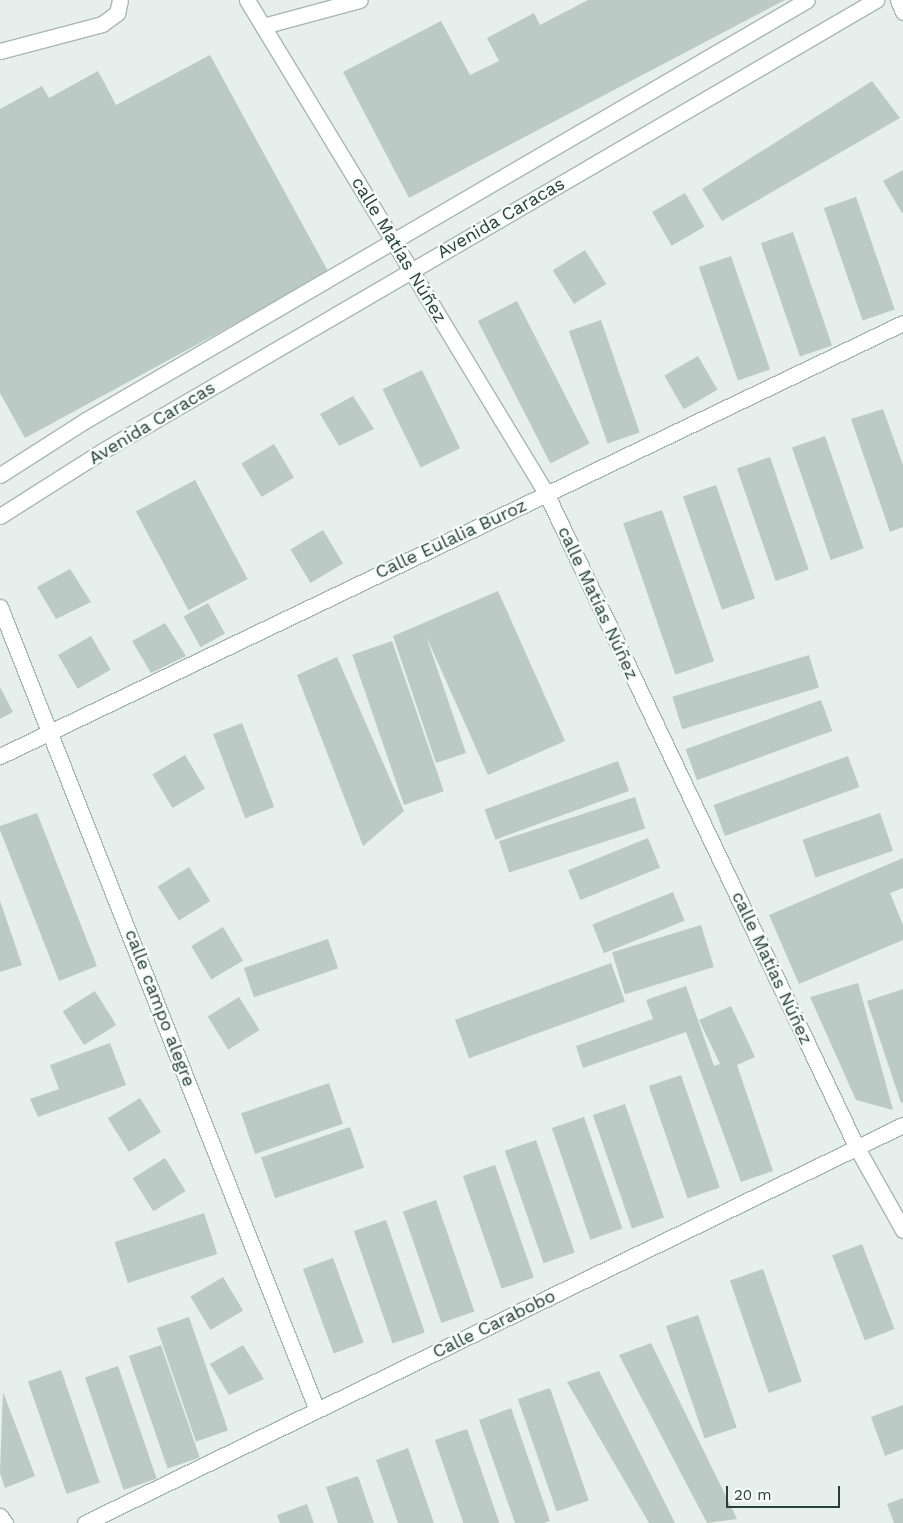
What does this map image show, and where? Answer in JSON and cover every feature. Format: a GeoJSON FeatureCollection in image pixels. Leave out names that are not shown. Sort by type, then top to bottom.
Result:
{"type":"FeatureCollection","features":[{"type":"Feature","properties":{"kind":"street"},"geometry":{"type":"LineString","coordinates":[[0,51],[102,24],[117,13],[120,0]]}},
{"type":"Feature","properties":{"kind":"street","name":"calle Matías Núñez"},"geometry":{"type":"LineString","coordinates":[[247,0],[546,494],[857,1148],[903,1230]]}},
{"type":"Feature","properties":{"kind":"street"},"geometry":{"type":"LineString","coordinates":[[264,26],[360,0]]}},
{"type":"Feature","properties":{"kind":"street","name":"Avenida Caracas"},"geometry":{"type":"LineString","coordinates":[[0,475],[807,0]]}},
{"type":"Feature","properties":{"kind":"street","name":"Avenida Caracas"},"geometry":{"type":"LineString","coordinates":[[0,516],[104,450],[876,0]]}},
{"type":"Feature","properties":{"kind":"street"},"geometry":{"type":"LineString","coordinates":[[898,0],[903,12]]}},
{"type":"Feature","properties":{"kind":"street","name":"Calle Eulalia Buroz"},"geometry":{"type":"LineString","coordinates":[[0,756],[52,729],[903,323]]}},
{"type":"Feature","properties":{"kind":"street","name":"calle campo alegre"},"geometry":{"type":"LineString","coordinates":[[0,607],[52,729],[317,1410]]}},
{"type":"Feature","properties":{"kind":"street","name":"Calle Carabobo"},"geometry":{"type":"LineString","coordinates":[[85,1523],[903,1125]]}},
{"type":"Feature","properties":{"kind":"street"},"geometry":{"type":"LineString","coordinates":[[0,1516],[5,1523]]}},
{"type":"Feature","properties":{"kind":"building"},"geometry":{"type":"Polygon","coordinates":[[[588,0],[785,0],[409,198],[343,72],[441,21],[470,75],[499,61],[487,38],[534,13],[540,25],[588,0]]]}},
{"type":"Feature","properties":{"kind":"building"},"geometry":{"type":"Polygon","coordinates":[[[210,55],[329,273],[25,438],[0,393],[0,109],[42,86],[49,98],[98,71],[116,105],[210,55]]]}},
{"type":"Feature","properties":{"kind":"building"},"geometry":{"type":"Polygon","coordinates":[[[872,81],[900,118],[722,221],[702,189],[872,81]]]}},
{"type":"Feature","properties":{"kind":"building"},"geometry":{"type":"Polygon","coordinates":[[[903,170],[903,213],[902,213],[883,181],[903,170]]]}},
{"type":"Feature","properties":{"kind":"building"},"geometry":{"type":"Polygon","coordinates":[[[685,193],[704,227],[672,246],[652,212],[685,193]]]}},
{"type":"Feature","properties":{"kind":"building"},"geometry":{"type":"Polygon","coordinates":[[[856,197],[895,310],[863,321],[824,208],[856,197]]]}},
{"type":"Feature","properties":{"kind":"building"},"geometry":{"type":"Polygon","coordinates":[[[793,232],[832,345],[800,357],[761,243],[793,232]]]}},
{"type":"Feature","properties":{"kind":"building"},"geometry":{"type":"Polygon","coordinates":[[[585,250],[606,284],[574,304],[553,270],[585,250]]]}},
{"type":"Feature","properties":{"kind":"building"},"geometry":{"type":"Polygon","coordinates":[[[731,256],[770,369],[738,381],[699,267],[731,256]]]}},
{"type":"Feature","properties":{"kind":"building"},"geometry":{"type":"Polygon","coordinates":[[[517,301],[590,444],[550,464],[478,321],[517,301]]]}},
{"type":"Feature","properties":{"kind":"building"},"geometry":{"type":"Polygon","coordinates":[[[601,320],[640,433],[608,444],[569,331],[601,320]]]}},
{"type":"Feature","properties":{"kind":"building"},"geometry":{"type":"Polygon","coordinates":[[[698,356],[718,390],[684,409],[664,376],[698,356]]]}},
{"type":"Feature","properties":{"kind":"building"},"geometry":{"type":"Polygon","coordinates":[[[422,370],[460,448],[421,467],[382,389],[422,370]]]}},
{"type":"Feature","properties":{"kind":"building"},"geometry":{"type":"Polygon","coordinates":[[[353,396],[374,429],[339,446],[320,414],[353,396]]]}},
{"type":"Feature","properties":{"kind":"building"},"geometry":{"type":"Polygon","coordinates":[[[883,409],[903,465],[903,527],[890,532],[851,419],[883,409]]]}},
{"type":"Feature","properties":{"kind":"building"},"geometry":{"type":"Polygon","coordinates":[[[825,436],[864,549],[831,560],[792,447],[825,436]]]}},
{"type":"Feature","properties":{"kind":"building"},"geometry":{"type":"Polygon","coordinates":[[[274,444],[294,477],[262,497],[241,464],[274,444]]]}},
{"type":"Feature","properties":{"kind":"building"},"geometry":{"type":"Polygon","coordinates":[[[770,457],[809,570],[776,581],[737,468],[770,457]]]}},
{"type":"Feature","properties":{"kind":"building"},"geometry":{"type":"Polygon","coordinates":[[[195,480],[248,579],[188,610],[136,511],[195,480]]]}},
{"type":"Feature","properties":{"kind":"building"},"geometry":{"type":"Polygon","coordinates":[[[716,485],[755,598],[722,610],[683,496],[716,485]]]}},
{"type":"Feature","properties":{"kind":"building"},"geometry":{"type":"Polygon","coordinates":[[[662,510],[714,661],[675,675],[623,523],[662,510]]]}},
{"type":"Feature","properties":{"kind":"building"},"geometry":{"type":"Polygon","coordinates":[[[323,530],[343,563],[311,583],[290,550],[323,530]]]}},
{"type":"Feature","properties":{"kind":"building"},"geometry":{"type":"Polygon","coordinates":[[[70,569],[91,602],[56,619],[37,587],[70,569]]]}},
{"type":"Feature","properties":{"kind":"building"},"geometry":{"type":"Polygon","coordinates":[[[498,591],[565,741],[488,775],[426,636],[466,753],[436,763],[393,636],[498,591]]]}},
{"type":"Feature","properties":{"kind":"building"},"geometry":{"type":"Polygon","coordinates":[[[208,603],[225,634],[200,647],[184,617],[208,603]]]}},
{"type":"Feature","properties":{"kind":"building"},"geometry":{"type":"Polygon","coordinates":[[[165,623],[186,656],[151,673],[132,641],[165,623]]]}},
{"type":"Feature","properties":{"kind":"building"},"geometry":{"type":"Polygon","coordinates":[[[91,636],[110,670],[78,689],[58,655],[91,636]]]}},
{"type":"Feature","properties":{"kind":"building"},"geometry":{"type":"Polygon","coordinates":[[[392,641],[444,791],[404,805],[352,655],[392,641]]]}},
{"type":"Feature","properties":{"kind":"building"},"geometry":{"type":"Polygon","coordinates":[[[809,655],[819,688],[682,729],[672,697],[809,655]]]}},
{"type":"Feature","properties":{"kind":"building"},"geometry":{"type":"Polygon","coordinates":[[[337,657],[404,811],[363,846],[297,675],[337,657]]]}},
{"type":"Feature","properties":{"kind":"building"},"geometry":{"type":"Polygon","coordinates":[[[0,687],[13,712],[0,719],[0,687]]]}},
{"type":"Feature","properties":{"kind":"building"},"geometry":{"type":"Polygon","coordinates":[[[821,700],[832,731],[697,780],[686,749],[821,700]]]}},
{"type":"Feature","properties":{"kind":"building"},"geometry":{"type":"Polygon","coordinates":[[[242,723],[274,807],[245,818],[213,734],[242,723]]]}},
{"type":"Feature","properties":{"kind":"building"},"geometry":{"type":"Polygon","coordinates":[[[185,755],[205,788],[173,808],[152,775],[185,755]]]}},
{"type":"Feature","properties":{"kind":"building"},"geometry":{"type":"Polygon","coordinates":[[[848,756],[859,787],[725,836],[714,805],[848,756]]]}},
{"type":"Feature","properties":{"kind":"building"},"geometry":{"type":"Polygon","coordinates":[[[618,761],[629,791],[496,840],[485,810],[618,761]]]}},
{"type":"Feature","properties":{"kind":"building"},"geometry":{"type":"Polygon","coordinates":[[[635,797],[645,828],[509,873],[499,841],[635,797]]]}},
{"type":"Feature","properties":{"kind":"building"},"geometry":{"type":"Polygon","coordinates":[[[37,813],[97,966],[59,981],[0,830],[0,826],[37,813]]]}},
{"type":"Feature","properties":{"kind":"building"},"geometry":{"type":"Polygon","coordinates":[[[880,813],[893,851],[815,878],[802,840],[880,813]]]}},
{"type":"Feature","properties":{"kind":"building"},"geometry":{"type":"Polygon","coordinates":[[[648,838],[660,868],[580,900],[568,870],[648,838]]]}},
{"type":"Feature","properties":{"kind":"building"},"geometry":{"type":"Polygon","coordinates":[[[903,858],[903,888],[890,893],[903,925],[903,940],[799,984],[769,915],[903,858]]]}},
{"type":"Feature","properties":{"kind":"building"},"geometry":{"type":"Polygon","coordinates":[[[189,867],[210,901],[179,921],[158,887],[189,867]]]}},
{"type":"Feature","properties":{"kind":"building"},"geometry":{"type":"Polygon","coordinates":[[[673,892],[685,921],[604,953],[592,925],[673,892]]]}},
{"type":"Feature","properties":{"kind":"building"},"geometry":{"type":"Polygon","coordinates":[[[0,901],[22,965],[0,972],[0,901]]]}},
{"type":"Feature","properties":{"kind":"building"},"geometry":{"type":"Polygon","coordinates":[[[701,925],[714,967],[625,994],[612,952],[701,925]]]}},
{"type":"Feature","properties":{"kind":"building"},"geometry":{"type":"Polygon","coordinates":[[[223,927],[243,960],[211,979],[191,946],[223,927]]]}},
{"type":"Feature","properties":{"kind":"building"},"geometry":{"type":"Polygon","coordinates":[[[328,939],[338,968],[254,997],[244,968],[328,939]]]}},
{"type":"Feature","properties":{"kind":"building"},"geometry":{"type":"Polygon","coordinates":[[[611,963],[625,1002],[469,1058],[455,1020],[611,963]]]}},
{"type":"Feature","properties":{"kind":"building"},"geometry":{"type":"Polygon","coordinates":[[[858,983],[893,1110],[856,1100],[810,997],[858,983]]]}},
{"type":"Feature","properties":{"kind":"building"},"geometry":{"type":"Polygon","coordinates":[[[686,986],[714,1066],[720,1064],[699,1020],[731,1006],[755,1057],[737,1065],[773,1171],[741,1182],[686,1032],[583,1068],[576,1046],[653,1019],[646,1000],[686,986]]]}},
{"type":"Feature","properties":{"kind":"building"},"geometry":{"type":"Polygon","coordinates":[[[903,989],[903,1102],[901,1103],[867,1001],[903,989]]]}},
{"type":"Feature","properties":{"kind":"building"},"geometry":{"type":"Polygon","coordinates":[[[95,991],[116,1025],[84,1045],[63,1011],[95,991]]]}},
{"type":"Feature","properties":{"kind":"building"},"geometry":{"type":"Polygon","coordinates":[[[239,997],[260,1030],[228,1050],[208,1017],[239,997]]]}},
{"type":"Feature","properties":{"kind":"building"},"geometry":{"type":"Polygon","coordinates":[[[110,1043],[126,1085],[38,1117],[30,1099],[59,1089],[50,1065],[110,1043]]]}},
{"type":"Feature","properties":{"kind":"building"},"geometry":{"type":"Polygon","coordinates":[[[681,1075],[720,1188],[688,1199],[649,1086],[681,1075]]]}},
{"type":"Feature","properties":{"kind":"building"},"geometry":{"type":"Polygon","coordinates":[[[329,1083],[343,1124],[255,1154],[241,1113],[329,1083]]]}},
{"type":"Feature","properties":{"kind":"building"},"geometry":{"type":"Polygon","coordinates":[[[140,1098],[161,1132],[129,1152],[108,1118],[140,1098]]]}},
{"type":"Feature","properties":{"kind":"building"},"geometry":{"type":"Polygon","coordinates":[[[625,1104],[664,1217],[632,1229],[593,1115],[625,1104]]]}},
{"type":"Feature","properties":{"kind":"building"},"geometry":{"type":"Polygon","coordinates":[[[584,1117],[622,1229],[590,1240],[552,1128],[584,1117]]]}},
{"type":"Feature","properties":{"kind":"building"},"geometry":{"type":"Polygon","coordinates":[[[350,1127],[364,1168],[275,1198],[261,1158],[350,1127]]]}},
{"type":"Feature","properties":{"kind":"building"},"geometry":{"type":"Polygon","coordinates":[[[536,1140],[575,1253],[544,1263],[505,1151],[536,1140]]]}},
{"type":"Feature","properties":{"kind":"building"},"geometry":{"type":"Polygon","coordinates":[[[165,1158],[186,1191],[153,1211],[133,1178],[165,1158]]]}},
{"type":"Feature","properties":{"kind":"building"},"geometry":{"type":"Polygon","coordinates":[[[495,1165],[534,1278],[502,1289],[463,1176],[495,1165]]]}},
{"type":"Feature","properties":{"kind":"building"},"geometry":{"type":"Polygon","coordinates":[[[436,1200],[474,1312],[441,1323],[403,1211],[436,1200]]]}},
{"type":"Feature","properties":{"kind":"building"},"geometry":{"type":"Polygon","coordinates":[[[204,1213],[217,1254],[128,1283],[115,1242],[204,1213]]]}},
{"type":"Feature","properties":{"kind":"building"},"geometry":{"type":"Polygon","coordinates":[[[386,1220],[425,1333],[393,1344],[354,1231],[386,1220]]]}},
{"type":"Feature","properties":{"kind":"building"},"geometry":{"type":"Polygon","coordinates":[[[862,1244],[895,1329],[865,1340],[832,1255],[862,1244]]]}},
{"type":"Feature","properties":{"kind":"building"},"geometry":{"type":"Polygon","coordinates":[[[333,1258],[364,1343],[334,1354],[303,1269],[333,1258]]]}},
{"type":"Feature","properties":{"kind":"building"},"geometry":{"type":"Polygon","coordinates":[[[763,1269],[802,1382],[769,1393],[730,1280],[763,1269]]]}},
{"type":"Feature","properties":{"kind":"building"},"geometry":{"type":"Polygon","coordinates":[[[223,1277],[243,1310],[211,1330],[190,1297],[223,1277]]]}},
{"type":"Feature","properties":{"kind":"building"},"geometry":{"type":"Polygon","coordinates":[[[698,1315],[737,1428],[705,1439],[666,1326],[698,1315]]]}},
{"type":"Feature","properties":{"kind":"building"},"geometry":{"type":"Polygon","coordinates":[[[189,1317],[228,1430],[196,1442],[157,1328],[189,1317]]]}},
{"type":"Feature","properties":{"kind":"building"},"geometry":{"type":"Polygon","coordinates":[[[651,1343],[737,1519],[707,1523],[619,1355],[651,1343]]]}},
{"type":"Feature","properties":{"kind":"building"},"geometry":{"type":"Polygon","coordinates":[[[161,1345],[200,1458],[168,1469],[129,1356],[161,1345]]]}},
{"type":"Feature","properties":{"kind":"building"},"geometry":{"type":"Polygon","coordinates":[[[243,1345],[264,1379],[229,1395],[210,1364],[243,1345]]]}},
{"type":"Feature","properties":{"kind":"building"},"geometry":{"type":"Polygon","coordinates":[[[118,1366],[157,1479],[124,1490],[85,1377],[118,1366]]]}},
{"type":"Feature","properties":{"kind":"building"},"geometry":{"type":"Polygon","coordinates":[[[61,1370],[100,1483],[67,1494],[28,1381],[61,1370]]]}},
{"type":"Feature","properties":{"kind":"building"},"geometry":{"type":"Polygon","coordinates":[[[599,1371],[675,1523],[649,1523],[567,1382],[599,1371]]]}},
{"type":"Feature","properties":{"kind":"building"},"geometry":{"type":"Polygon","coordinates":[[[550,1388],[589,1501],[557,1512],[518,1399],[550,1388]]]}},
{"type":"Feature","properties":{"kind":"building"},"geometry":{"type":"Polygon","coordinates":[[[3,1392],[35,1476],[5,1488],[0,1473],[3,1392]]]}},
{"type":"Feature","properties":{"kind":"building"},"geometry":{"type":"Polygon","coordinates":[[[903,1405],[903,1449],[885,1456],[871,1417],[903,1405]]]}},
{"type":"Feature","properties":{"kind":"building"},"geometry":{"type":"Polygon","coordinates":[[[511,1408],[550,1521],[544,1523],[515,1523],[479,1420],[511,1408]]]}},
{"type":"Feature","properties":{"kind":"building"},"geometry":{"type":"Polygon","coordinates":[[[467,1429],[499,1523],[463,1523],[435,1440],[467,1429]]]}},
{"type":"Feature","properties":{"kind":"building"},"geometry":{"type":"Polygon","coordinates":[[[408,1448],[434,1523],[398,1523],[376,1460],[408,1448]]]}},
{"type":"Feature","properties":{"kind":"building"},"geometry":{"type":"Polygon","coordinates":[[[358,1476],[374,1523],[338,1523],[326,1487],[358,1476]]]}},
{"type":"Feature","properties":{"kind":"building"},"geometry":{"type":"Polygon","coordinates":[[[903,1498],[903,1523],[894,1523],[887,1504],[903,1498]]]}},
{"type":"Feature","properties":{"kind":"building"},"geometry":{"type":"Polygon","coordinates":[[[307,1504],[314,1523],[280,1523],[277,1515],[307,1504]]]}}]}
